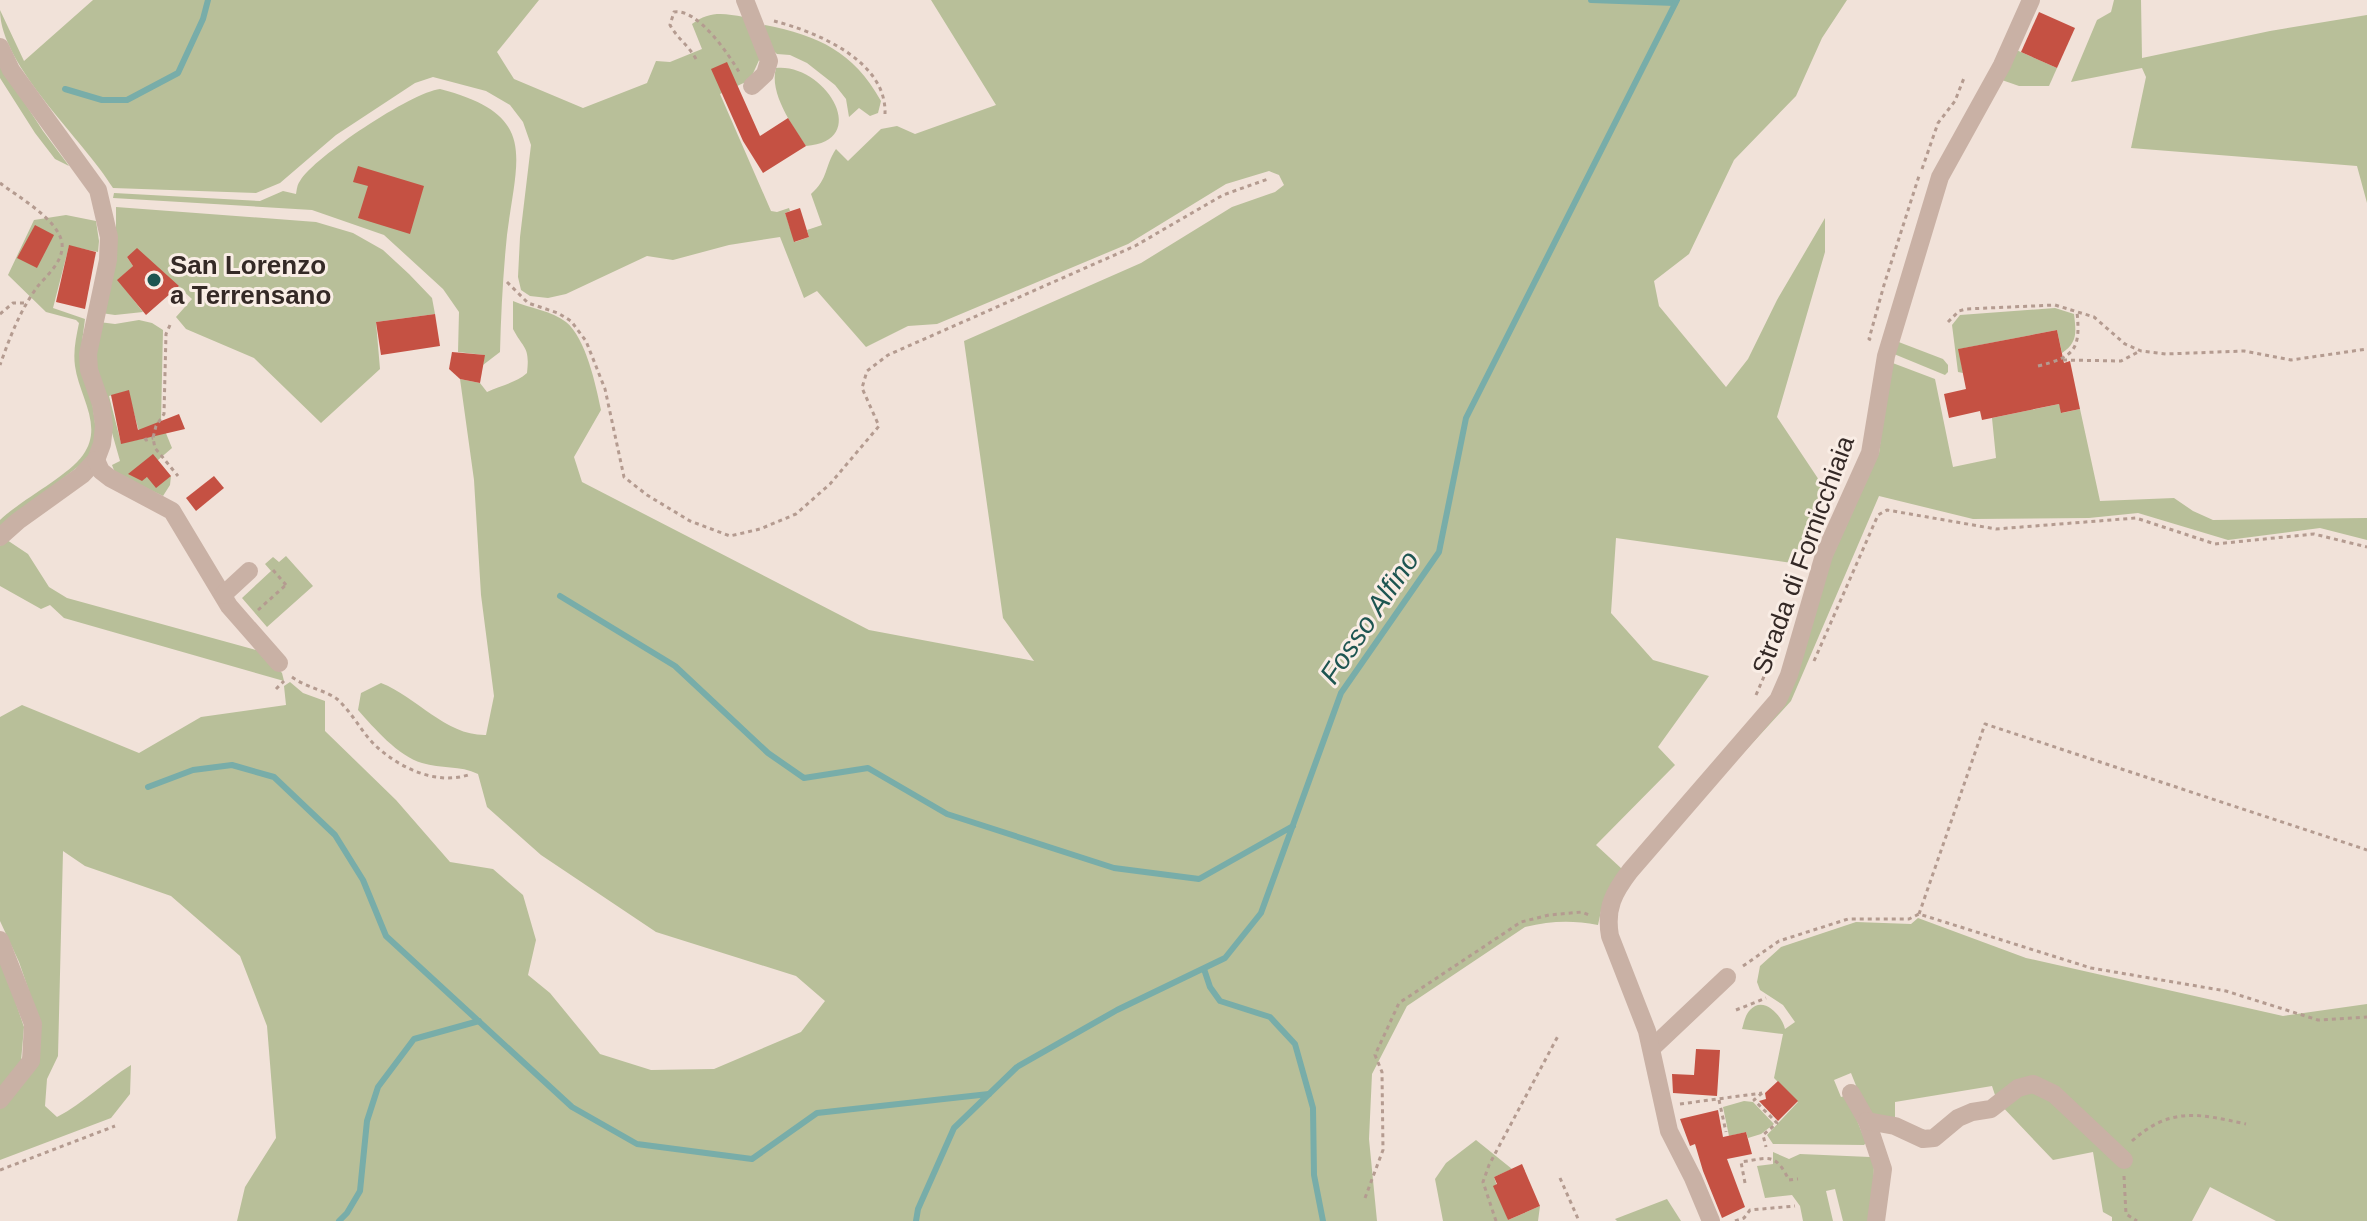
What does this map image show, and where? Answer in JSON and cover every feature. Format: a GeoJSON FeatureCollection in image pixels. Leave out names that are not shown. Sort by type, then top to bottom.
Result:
{"type":"FeatureCollection","features":[{"type":"Feature","properties":{"kind":"street","name":"Strada di Fornicchiaia"},"geometry":{"type":"LineString","coordinates":[[1607,922],[1609,905],[1616,888],[1778,700],[1789,675],[1824,555],[1870,453],[1886,356],[1940,177],[2002,65],[2031,0]]}},
{"type":"Feature","properties":{"kind":"street"},"geometry":{"type":"LineString","coordinates":[[748,8],[769,61],[765,74],[752,86]]}},
{"type":"Feature","properties":{"kind":"street"},"geometry":{"type":"LineString","coordinates":[[0,47],[19,81],[98,190],[109,237],[108,260],[88,354],[89,370],[101,404],[104,426],[102,444],[96,460],[82,475],[0,537]]}},
{"type":"Feature","properties":{"kind":"street"},"geometry":{"type":"LineString","coordinates":[[96,460],[101,471],[110,478],[172,511],[223,595],[279,663]]}},
{"type":"Feature","properties":{"kind":"street"},"geometry":{"type":"LineString","coordinates":[[223,595],[249,571]]}},
{"type":"Feature","properties":{"kind":"street"},"geometry":{"type":"LineString","coordinates":[[1607,922],[1652,1048],[1669,1131],[1711,1221]]}},
{"type":"Feature","properties":{"kind":"street"},"geometry":{"type":"LineString","coordinates":[[0,940],[33,1024],[31,1061],[0,1100]]}},
{"type":"Feature","properties":{"kind":"street"},"geometry":{"type":"LineString","coordinates":[[1652,1048],[1727,977]]}},
{"type":"Feature","properties":{"kind":"street"},"geometry":{"type":"LineString","coordinates":[[1867,1121],[1895,1126],[1923,1139],[1934,1138],[1958,1118],[1991,1109],[2018,1088],[2033,1084],[2054,1094],[2121,1157]]}},
{"type":"Feature","properties":{"kind":"street"},"geometry":{"type":"LineString","coordinates":[[1851,1093],[1867,1121],[1883,1169],[1876,1221]]}},
{"type":"Feature","properties":{"kind":"path"},"geometry":{"type":"LineString","coordinates":[[748,8],[818,34],[858,61],[870,74],[885,103],[885,114]]}},
{"type":"Feature","properties":{"kind":"path"},"geometry":{"type":"LineString","coordinates":[[696,59],[670,25],[674,12],[681,11],[694,17],[718,42],[747,85],[752,86]]}},
{"type":"Feature","properties":{"kind":"path"},"geometry":{"type":"LineString","coordinates":[[507,282],[528,303],[571,321],[586,341],[605,389],[624,477],[690,521],[730,536],[760,529],[796,514],[830,484],[879,426],[862,388],[867,371],[888,355],[1135,246],[1223,195],[1268,179]]}},
{"type":"Feature","properties":{"kind":"path"},"geometry":{"type":"LineString","coordinates":[[0,183],[41,212],[62,242],[61,256],[14,325],[0,365]]}},
{"type":"Feature","properties":{"kind":"path"},"geometry":{"type":"LineString","coordinates":[[0,314],[13,303],[28,303]]}},
{"type":"Feature","properties":{"kind":"path"},"geometry":{"type":"LineString","coordinates":[[1948,322],[1959,311],[1966,309],[2055,305],[2094,317],[2125,344],[2141,351],[2166,354],[2244,351],[2291,360],[2367,349]]}},
{"type":"Feature","properties":{"kind":"path"},"geometry":{"type":"LineString","coordinates":[[2063,360],[2075,347],[2079,335],[2077,311]]}},
{"type":"Feature","properties":{"kind":"path"},"geometry":{"type":"LineString","coordinates":[[170,325],[166,334],[164,414],[153,438],[155,448],[178,476]]}},
{"type":"Feature","properties":{"kind":"path"},"geometry":{"type":"LineString","coordinates":[[2038,366],[2063,360],[2121,361],[2141,351]]}},
{"type":"Feature","properties":{"kind":"path"},"geometry":{"type":"LineString","coordinates":[[145,438],[153,438]]}},
{"type":"Feature","properties":{"kind":"path"},"geometry":{"type":"LineString","coordinates":[[1810,670],[1878,515],[1887,510],[1996,529],[2136,518],[2215,544],[2314,534],[2367,547]]}},
{"type":"Feature","properties":{"kind":"path"},"geometry":{"type":"LineString","coordinates":[[244,624],[286,585],[273,570]]}},
{"type":"Feature","properties":{"kind":"path"},"geometry":{"type":"LineString","coordinates":[[1752,704],[1778,644]]}},
{"type":"Feature","properties":{"kind":"path"},"geometry":{"type":"LineString","coordinates":[[279,663],[305,687],[334,696],[377,747],[407,768],[427,776],[463,777],[471,774]]}},
{"type":"Feature","properties":{"kind":"path"},"geometry":{"type":"LineString","coordinates":[[1919,914],[1985,724],[2367,850]]}},
{"type":"Feature","properties":{"kind":"path"},"geometry":{"type":"LineString","coordinates":[[1365,1198],[1383,1150],[1382,1072],[1375,1055],[1399,1003],[1521,922],[1582,912],[1607,922]]}},
{"type":"Feature","properties":{"kind":"path"},"geometry":{"type":"LineString","coordinates":[[1727,977],[1779,941],[1848,919],[1909,919],[1919,914],[2091,968],[2226,991],[2318,1020],[2367,1017]]}},
{"type":"Feature","properties":{"kind":"path"},"geometry":{"type":"LineString","coordinates":[[1736,1010],[1766,998]]}},
{"type":"Feature","properties":{"kind":"path"},"geometry":{"type":"LineString","coordinates":[[1496,1221],[1483,1182],[1489,1165],[1558,1036]]}},
{"type":"Feature","properties":{"kind":"path"},"geometry":{"type":"LineString","coordinates":[[1673,1105],[1762,1093],[1754,1100],[1777,1123],[1763,1135],[1766,1147]]}},
{"type":"Feature","properties":{"kind":"path"},"geometry":{"type":"LineString","coordinates":[[1719,1100],[1726,1132]]}},
{"type":"Feature","properties":{"kind":"path"},"geometry":{"type":"LineString","coordinates":[[2137,1221],[2126,1214],[2121,1157],[2146,1128],[2161,1119],[2200,1114],[2246,1124]]}},
{"type":"Feature","properties":{"kind":"path"},"geometry":{"type":"LineString","coordinates":[[0,1170],[115,1126]]}},
{"type":"Feature","properties":{"kind":"path"},"geometry":{"type":"LineString","coordinates":[[1745,1183],[1741,1162],[1772,1158],[1780,1163],[1789,1180],[1798,1179]]}},
{"type":"Feature","properties":{"kind":"path"},"geometry":{"type":"LineString","coordinates":[[1560,1178],[1579,1221]]}},
{"type":"Feature","properties":{"kind":"path"},"geometry":{"type":"LineString","coordinates":[[1735,1221],[1744,1218],[1750,1210],[1795,1206]]}},
{"type":"Feature","properties":{"kind":"green space"},"geometry":{"type":"Polygon","coordinates":[[[93,0],[539,0],[497,52],[514,79],[583,108],[647,83],[656,61],[670,62],[702,49],[692,24],[698,20],[716,14],[744,17],[760,58],[750,80],[720,94],[771,211],[789,208],[790,211],[785,213],[795,242],[809,237],[807,230],[822,225],[811,194],[821,183],[836,149],[848,161],[881,129],[897,126],[915,134],[996,105],[931,0],[1847,0],[1822,38],[1796,96],[1734,160],[1689,254],[1654,281],[1659,306],[1726,387],[1748,359],[1777,300],[1825,218],[1825,252],[1777,417],[1825,489],[1792,563],[1616,538],[1611,613],[1653,660],[1709,676],[1658,747],[1675,765],[1596,845],[1622,869],[1603,902],[1598,925],[1561,922],[1525,927],[1407,1006],[1372,1074],[1369,1139],[1377,1221],[237,1221],[245,1187],[276,1138],[267,1026],[240,956],[171,896],[85,866],[63,851],[58,1056],[47,1079],[45,1106],[57,1117],[131,1065],[130,1094],[111,1118],[0,1160],[0,1108],[39,1020],[19,962],[0,921],[0,717],[22,705],[139,753],[201,717],[286,705],[284,686],[290,682],[303,693],[325,701],[325,731],[396,800],[450,862],[493,869],[523,895],[536,940],[528,975],[550,993],[600,1054],[651,1070],[714,1069],[801,1032],[825,1001],[796,976],[656,932],[541,855],[487,807],[478,774],[413,759],[387,741],[358,710],[361,693],[381,683],[445,723],[471,734],[486,735],[494,696],[481,595],[474,480],[460,379],[480,383],[487,392],[527,373],[527,353],[513,329],[513,301],[554,315],[566,322],[579,339],[589,363],[601,410],[574,457],[582,482],[869,630],[1034,661],[1003,618],[964,341],[1141,263],[1232,207],[1275,192],[1284,185],[1279,175],[1269,171],[1226,184],[1128,244],[937,324],[908,326],[866,347],[817,291],[804,298],[780,237],[729,245],[673,260],[647,256],[566,294],[548,298],[530,296],[521,290],[518,277],[531,145],[523,122],[510,105],[486,91],[433,77],[415,83],[336,135],[280,183],[256,193],[113,188],[28,78],[4,32],[0,10],[24,61],[93,0]]]}},
{"type":"Feature","properties":{"kind":"green space"},"geometry":{"type":"Polygon","coordinates":[[[2114,0],[2141,0],[2142,58],[2270,31],[2367,15],[2367,203],[2357,166],[2131,148],[2146,77],[2142,68],[2071,82],[2097,20],[2111,12],[2114,0]]]}},
{"type":"Feature","properties":{"kind":"green space"},"geometry":{"type":"Polygon","coordinates":[[[765,25],[802,34],[833,48],[846,58],[859,70],[881,101],[878,113],[870,116],[859,108],[849,117],[846,99],[835,85],[807,63],[790,55],[777,54],[770,48],[762,28],[765,25]]]}},
{"type":"Feature","properties":{"kind":"green space"},"geometry":{"type":"Polygon","coordinates":[[[2014,49],[2057,68],[2049,86],[2019,86],[1999,79],[2014,49]]]}},
{"type":"Feature","properties":{"kind":"green space"},"geometry":{"type":"Polygon","coordinates":[[[0,65],[69,166],[55,159],[35,133],[0,78],[0,65]]]}},
{"type":"Feature","properties":{"kind":"green space"},"geometry":{"type":"Polygon","coordinates":[[[776,68],[794,70],[811,77],[825,89],[839,118],[836,131],[826,141],[806,146],[779,98],[776,68]]]}},
{"type":"Feature","properties":{"kind":"green space"},"geometry":{"type":"Polygon","coordinates":[[[440,89],[472,99],[494,112],[507,126],[514,142],[515,182],[502,294],[500,352],[483,365],[484,355],[458,352],[459,312],[443,289],[384,235],[312,210],[113,198],[114,193],[260,201],[283,191],[296,194],[299,183],[309,170],[343,142],[408,101],[440,89]]]}},
{"type":"Feature","properties":{"kind":"green space"},"geometry":{"type":"Polygon","coordinates":[[[116,207],[316,222],[353,233],[383,250],[409,274],[432,298],[435,314],[376,322],[380,369],[321,423],[254,358],[186,329],[176,317],[192,299],[137,249],[127,257],[133,266],[118,280],[143,312],[101,313],[116,228],[116,207]]]}},
{"type":"Feature","properties":{"kind":"green space"},"geometry":{"type":"Polygon","coordinates":[[[66,215],[96,221],[99,241],[98,252],[69,246],[53,308],[85,319],[81,350],[97,439],[89,458],[0,528],[0,520],[76,463],[89,444],[91,422],[75,366],[79,323],[46,312],[8,275],[34,220],[66,215]]]}},
{"type":"Feature","properties":{"kind":"green space"},"geometry":{"type":"Polygon","coordinates":[[[2055,308],[2074,314],[2075,336],[2062,353],[2057,330],[1959,349],[1963,373],[1958,372],[1952,325],[1960,315],[2055,308]]]}},
{"type":"Feature","properties":{"kind":"green space"},"geometry":{"type":"Polygon","coordinates":[[[139,320],[163,330],[161,421],[172,448],[142,480],[171,476],[170,485],[163,496],[115,473],[112,465],[120,461],[94,369],[99,322],[115,324],[139,320]],[[128,391],[109,396],[121,443],[141,439],[128,391]]]}},
{"type":"Feature","properties":{"kind":"green space"},"geometry":{"type":"Polygon","coordinates":[[[1896,341],[1943,359],[1948,365],[1948,372],[1945,375],[1894,354],[1896,341]]]}},
{"type":"Feature","properties":{"kind":"green space"},"geometry":{"type":"Polygon","coordinates":[[[1890,362],[1935,379],[1953,467],[1996,458],[1992,418],[2059,404],[2062,413],[2080,409],[2100,501],[2174,498],[2213,520],[2367,518],[2367,540],[2320,528],[2228,540],[2138,513],[2089,518],[1973,519],[1879,496],[1791,701],[1726,772],[1783,703],[1830,562],[1879,453],[1890,362]]]}},
{"type":"Feature","properties":{"kind":"green space"},"geometry":{"type":"Polygon","coordinates":[[[7,540],[28,554],[49,587],[67,598],[263,652],[282,673],[284,681],[64,618],[50,605],[41,609],[0,586],[0,546],[7,540]]]}},
{"type":"Feature","properties":{"kind":"green space"},"geometry":{"type":"Polygon","coordinates":[[[286,556],[313,586],[267,627],[242,598],[271,571],[265,564],[273,557],[279,562],[286,556]]]}},
{"type":"Feature","properties":{"kind":"green space"},"geometry":{"type":"Polygon","coordinates":[[[1918,918],[2026,958],[2283,1016],[2367,1004],[2367,1221],[2276,1221],[2210,1187],[2192,1221],[2112,1221],[2112,1217],[2103,1212],[2093,1152],[2053,1160],[1997,1101],[1992,1086],[1895,1102],[1895,1120],[1867,1113],[1851,1073],[1834,1080],[1841,1097],[1847,1095],[1866,1143],[1864,1145],[1773,1144],[1767,1135],[1798,1102],[1774,1078],[1783,1034],[1742,1029],[1748,1012],[1761,1005],[1776,1013],[1785,1029],[1795,1022],[1783,1005],[1760,990],[1757,982],[1760,966],[1781,947],[1856,922],[1911,924],[1918,918]]]}},
{"type":"Feature","properties":{"kind":"green space"},"geometry":{"type":"Polygon","coordinates":[[[0,956],[24,1027],[21,1061],[0,1089],[0,956]]]}},
{"type":"Feature","properties":{"kind":"green space"},"geometry":{"type":"Polygon","coordinates":[[[1744,1101],[1753,1102],[1774,1124],[1761,1134],[1748,1138],[1746,1132],[1729,1136],[1723,1107],[1744,1101]]]}},
{"type":"Feature","properties":{"kind":"green space"},"geometry":{"type":"Polygon","coordinates":[[[1476,1140],[1512,1169],[1494,1177],[1508,1220],[1540,1206],[1538,1221],[1443,1221],[1435,1179],[1446,1163],[1476,1140]]]}},
{"type":"Feature","properties":{"kind":"green space"},"geometry":{"type":"Polygon","coordinates":[[[1773,1152],[1789,1159],[1800,1154],[1870,1157],[1874,1161],[1873,1221],[1843,1221],[1835,1189],[1826,1191],[1833,1221],[1803,1221],[1800,1206],[1792,1195],[1765,1198],[1757,1166],[1773,1164],[1773,1152]]]}},
{"type":"Feature","properties":{"kind":"green space"},"geometry":{"type":"Polygon","coordinates":[[[1667,1199],[1681,1221],[1615,1219],[1667,1199]]]}},
{"type":"Feature","properties":{"kind":"building"},"geometry":{"type":"Polygon","coordinates":[[[2039,12],[2075,28],[2057,68],[2021,52],[2039,12]]]}},
{"type":"Feature","properties":{"kind":"building"},"geometry":{"type":"Polygon","coordinates":[[[727,62],[760,136],[788,118],[806,146],[763,173],[743,141],[711,69],[727,62]]]}},
{"type":"Feature","properties":{"kind":"building"},"geometry":{"type":"Polygon","coordinates":[[[358,166],[424,186],[410,234],[358,218],[368,186],[353,182],[358,166]]]}},
{"type":"Feature","properties":{"kind":"building"},"geometry":{"type":"Polygon","coordinates":[[[800,208],[809,237],[794,242],[785,213],[800,208]]]}},
{"type":"Feature","properties":{"kind":"building"},"geometry":{"type":"Polygon","coordinates":[[[35,225],[54,235],[37,268],[17,258],[35,225]]]}},
{"type":"Feature","properties":{"kind":"building"},"geometry":{"type":"Polygon","coordinates":[[[69,245],[96,252],[85,309],[56,302],[69,245]]]}},
{"type":"Feature","properties":{"kind":"building"},"geometry":{"type":"Polygon","coordinates":[[[137,248],[179,286],[146,315],[117,280],[133,266],[127,257],[137,248]]]}},
{"type":"Feature","properties":{"kind":"building"},"geometry":{"type":"Polygon","coordinates":[[[435,314],[440,346],[381,355],[376,322],[435,314]]]}},
{"type":"Feature","properties":{"kind":"building"},"geometry":{"type":"Polygon","coordinates":[[[2057,330],[2064,363],[2070,361],[2080,409],[2061,413],[2059,404],[1982,420],[1980,411],[1949,418],[1944,394],[1966,389],[1958,349],[2057,330]]]}},
{"type":"Feature","properties":{"kind":"building"},"geometry":{"type":"Polygon","coordinates":[[[452,352],[485,355],[480,383],[460,379],[449,369],[452,352]]]}},
{"type":"Feature","properties":{"kind":"building"},"geometry":{"type":"Polygon","coordinates":[[[129,390],[138,430],[179,414],[185,429],[121,444],[111,395],[129,390]]]}},
{"type":"Feature","properties":{"kind":"building"},"geometry":{"type":"Polygon","coordinates":[[[153,454],[171,476],[156,488],[147,477],[142,481],[128,474],[153,454]]]}},
{"type":"Feature","properties":{"kind":"building"},"geometry":{"type":"Polygon","coordinates":[[[214,476],[224,488],[196,511],[186,498],[214,476]]]}},
{"type":"Feature","properties":{"kind":"building"},"geometry":{"type":"Polygon","coordinates":[[[1696,1049],[1720,1050],[1717,1096],[1673,1093],[1672,1074],[1694,1075],[1696,1049]]]}},
{"type":"Feature","properties":{"kind":"building"},"geometry":{"type":"Polygon","coordinates":[[[1778,1081],[1798,1101],[1778,1121],[1759,1101],[1766,1099],[1765,1093],[1778,1081]]]}},
{"type":"Feature","properties":{"kind":"building"},"geometry":{"type":"Polygon","coordinates":[[[1718,1110],[1723,1137],[1746,1132],[1752,1154],[1727,1159],[1745,1207],[1722,1218],[1695,1144],[1690,1146],[1680,1119],[1718,1110]]]}},
{"type":"Feature","properties":{"kind":"building"},"geometry":{"type":"Polygon","coordinates":[[[1522,1164],[1540,1206],[1508,1220],[1493,1186],[1497,1184],[1494,1177],[1522,1164]]]}},
{"type":"Feature","properties":{"kind":"waterway"},"geometry":{"type":"LineString","coordinates":[[65,89],[102,100],[127,100],[178,73],[203,19],[208,0]]}},
{"type":"Feature","properties":{"kind":"waterway"},"geometry":{"type":"LineString","coordinates":[[1591,0],[1675,3]]}},
{"type":"Feature","properties":{"kind":"waterway","name":"Fosso Alfino"},"geometry":{"type":"LineString","coordinates":[[916,1221],[918,1209],[954,1128],[1017,1067],[1117,1010],[1225,958],[1261,913],[1341,693],[1439,552],[1466,418],[1677,0]]}},
{"type":"Feature","properties":{"kind":"waterway"},"geometry":{"type":"LineString","coordinates":[[560,596],[675,666],[768,753],[804,778],[868,768],[947,814],[1114,868],[1199,879],[1293,826]]}},
{"type":"Feature","properties":{"kind":"waterway"},"geometry":{"type":"LineString","coordinates":[[148,787],[193,770],[232,765],[274,777],[335,835],[363,880],[386,936],[572,1107],[637,1144],[752,1159],[817,1113],[989,1094]]}},
{"type":"Feature","properties":{"kind":"waterway"},"geometry":{"type":"LineString","coordinates":[[1204,969],[1210,987],[1220,1001],[1270,1017],[1295,1044],[1313,1108],[1314,1175],[1323,1221]]}},
{"type":"Feature","properties":{"kind":"waterway"},"geometry":{"type":"LineString","coordinates":[[339,1221],[360,1191],[367,1121],[378,1087],[414,1039],[479,1021]]}},
{"type":"Feature","properties":{"kind":"place","name":"San Lorenzo a Terrensano"},"geometry":{"type":"Point","coordinates":[154,280]}}]}
